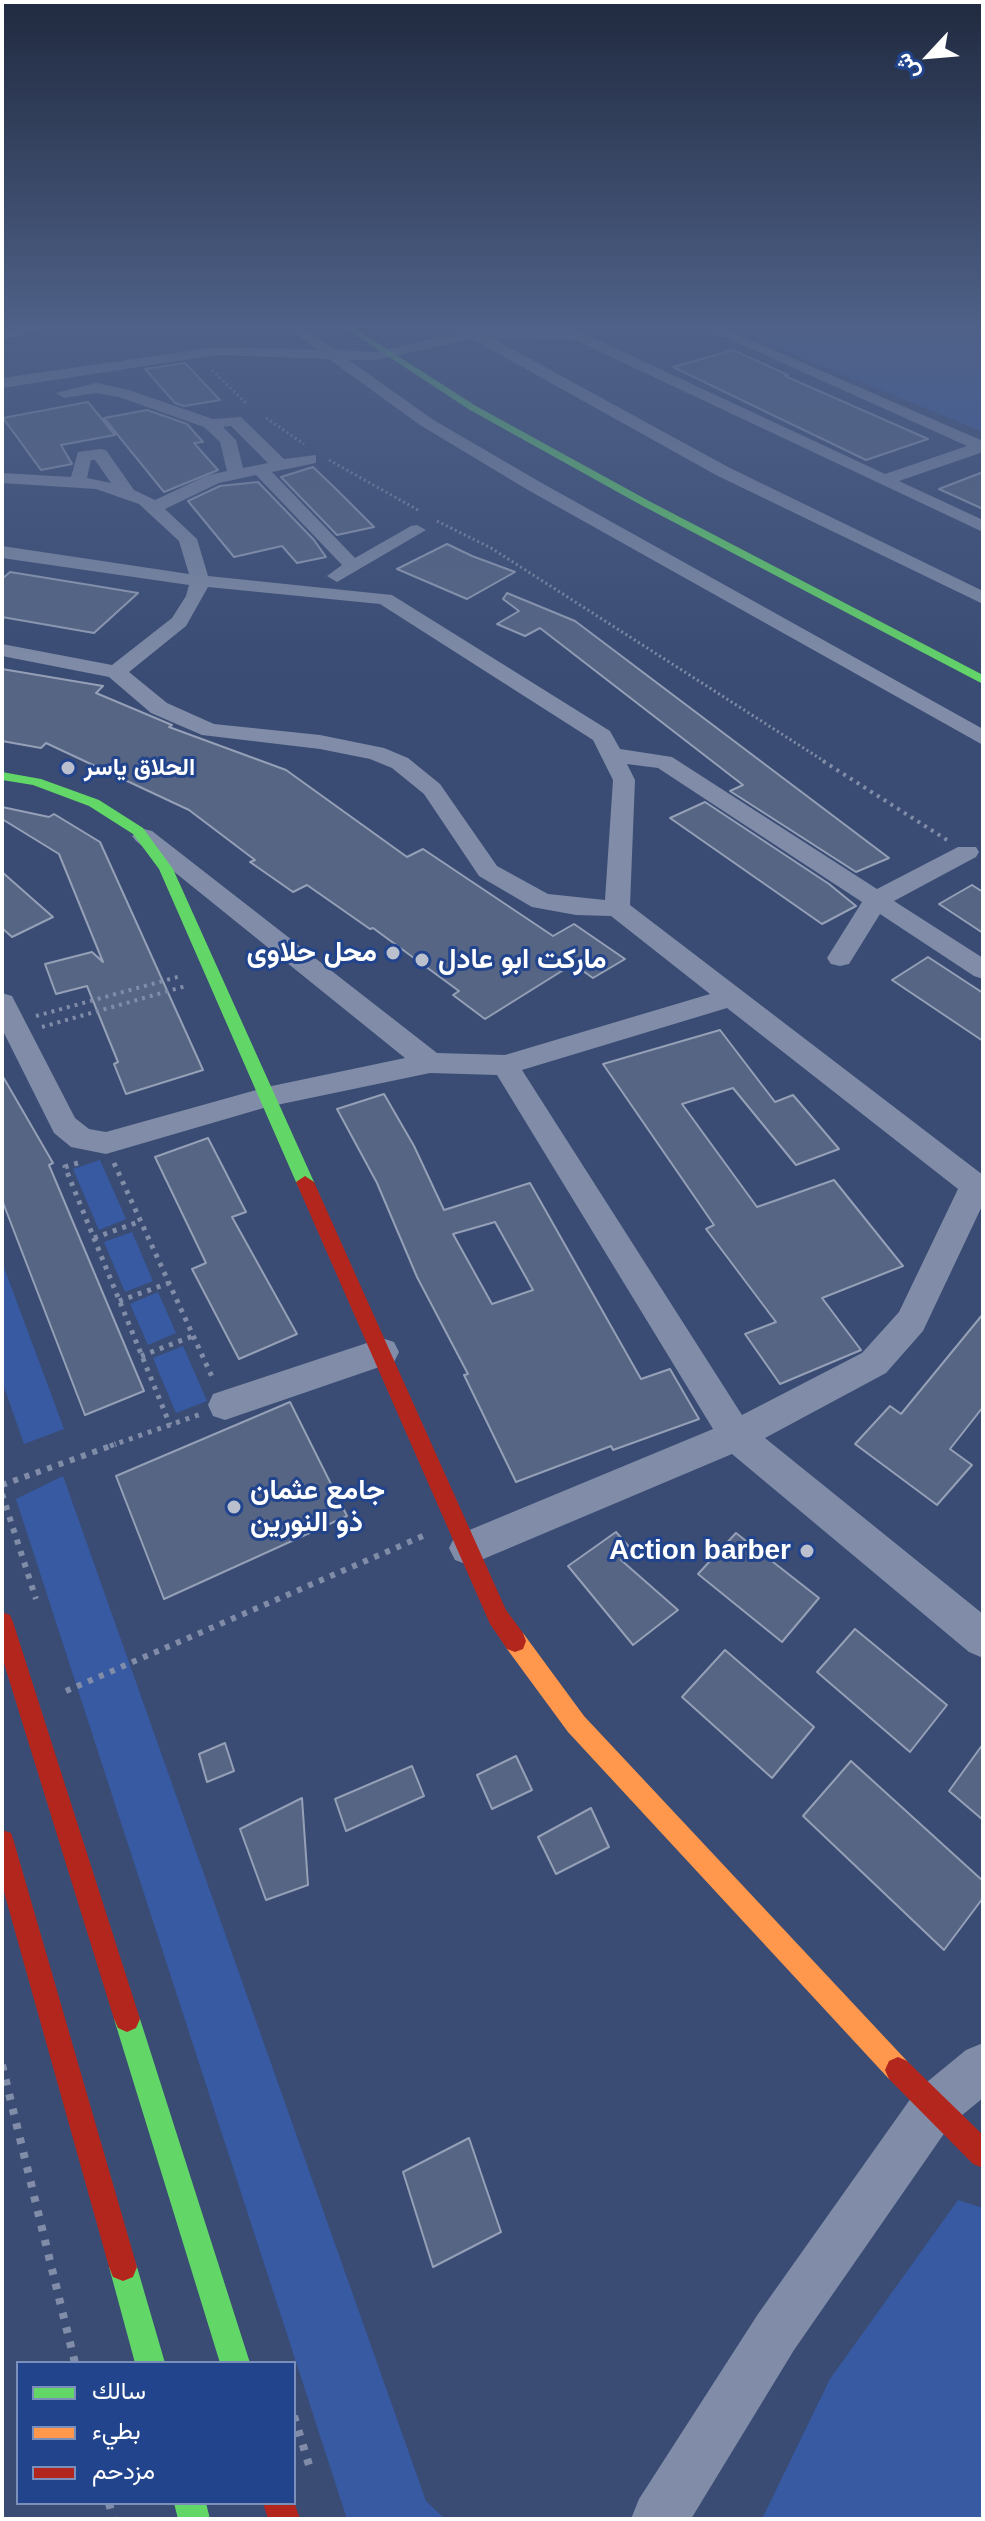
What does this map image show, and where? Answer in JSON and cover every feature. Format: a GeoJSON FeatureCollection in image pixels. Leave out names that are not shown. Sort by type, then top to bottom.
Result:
{"type":"FeatureCollection","features":[{"type":"Feature","properties":{"kind":"main road"},"geometry":{"type":"LineString","coordinates":[[541,446],[983,680]]}},
{"type":"Feature","properties":{"kind":"main road"},"geometry":{"type":"LineString","coordinates":[[2,776],[36,782],[94,803],[138,831],[166,869],[498,1617],[576,1724],[933,2108],[983,2154]]}},
{"type":"Feature","properties":{"kind":"main road"},"geometry":{"type":"LineString","coordinates":[[2,1622],[234,2361]]}},
{"type":"Feature","properties":{"kind":"main road"},"geometry":{"type":"LineString","coordinates":[[2,1842],[149,2361]]}},
{"type":"Feature","properties":{"kind":"street"},"geometry":{"type":"LineString","coordinates":[[229,446],[236,474]]}},
{"type":"Feature","properties":{"kind":"street"},"geometry":{"type":"LineString","coordinates":[[261,446],[280,465]]}},
{"type":"Feature","properties":{"kind":"street"},"geometry":{"type":"LineString","coordinates":[[466,446],[983,738]]}},
{"type":"Feature","properties":{"kind":"street"},"geometry":{"type":"LineString","coordinates":[[676,446],[983,598]]}},
{"type":"Feature","properties":{"kind":"street"},"geometry":{"type":"LineString","coordinates":[[808,446],[983,527]]}},
{"type":"Feature","properties":{"kind":"street"},"geometry":{"type":"LineString","coordinates":[[882,481],[983,447]]}},
{"type":"Feature","properties":{"kind":"street"},"geometry":{"type":"LineString","coordinates":[[78,482],[84,456],[100,454],[127,493]]}},
{"type":"Feature","properties":{"kind":"street"},"geometry":{"type":"LineString","coordinates":[[154,507],[214,479],[317,456]]}},
{"type":"Feature","properties":{"kind":"street"},"geometry":{"type":"LineString","coordinates":[[260,469],[353,566]]}},
{"type":"Feature","properties":{"kind":"street"},"geometry":{"type":"LineString","coordinates":[[2,478],[98,484],[127,493],[154,507],[188,539],[200,580],[196,596],[179,622],[116,672]]}},
{"type":"Feature","properties":{"kind":"street"},"geometry":{"type":"LineString","coordinates":[[310,591],[417,530]]}},
{"type":"Feature","properties":{"kind":"street"},"geometry":{"type":"LineString","coordinates":[[2,552],[200,580],[385,599],[602,736],[624,780],[617,908]]}},
{"type":"Feature","properties":{"kind":"street"},"geometry":{"type":"LineString","coordinates":[[2,650],[116,672],[159,708],[210,730],[320,742],[376,753],[400,763],[432,789],[488,871],[511,887],[541,901],[576,907],[617,908],[979,1188],[911,1321],[874,1363],[736,1436],[462,1535]]}},
{"type":"Feature","properties":{"kind":"street"},"geometry":{"type":"LineString","coordinates":[[611,755],[664,762],[983,970]]}},
{"type":"Feature","properties":{"kind":"street"},"geometry":{"type":"LineString","coordinates":[[138,831],[430,1063]]}},
{"type":"Feature","properties":{"kind":"street"},"geometry":{"type":"LineString","coordinates":[[840,958],[876,900],[967,852]]}},
{"type":"Feature","properties":{"kind":"street"},"geometry":{"type":"LineString","coordinates":[[11,1019],[64,1125],[81,1139],[108,1148],[267,1097],[430,1063],[505,1065],[732,997]]}},
{"type":"Feature","properties":{"kind":"street"},"geometry":{"type":"LineString","coordinates":[[505,1065],[736,1436],[983,1639]]}},
{"type":"Feature","properties":{"kind":"street"},"geometry":{"type":"LineString","coordinates":[[225,1405],[382,1352]]}},
{"type":"Feature","properties":{"kind":"street"},"geometry":{"type":"LineString","coordinates":[[659,2519],[776,2332],[933,2108],[983,2067]]}},
{"type":"Feature","properties":{"kind":"path"},"geometry":{"type":"LineString","coordinates":[[303,446],[491,548],[967,852]]}},
{"type":"Feature","properties":{"kind":"path"},"geometry":{"type":"LineString","coordinates":[[11,1019],[212,973]]}},
{"type":"Feature","properties":{"kind":"path"},"geometry":{"type":"LineString","coordinates":[[11,1019],[212,973]]}},
{"type":"Feature","properties":{"kind":"path"},"geometry":{"type":"LineString","coordinates":[[2,1485],[170,1425],[225,1405],[108,1148],[65,1167],[170,1425]]}},
{"type":"Feature","properties":{"kind":"path"},"geometry":{"type":"LineString","coordinates":[[94,1238],[141,1221]]}},
{"type":"Feature","properties":{"kind":"path"},"geometry":{"type":"LineString","coordinates":[[119,1301],[169,1283]]}},
{"type":"Feature","properties":{"kind":"path"},"geometry":{"type":"LineString","coordinates":[[141,1356],[193,1336]]}},
{"type":"Feature","properties":{"kind":"path"},"geometry":{"type":"LineString","coordinates":[[65,1692],[462,1535]]}},
{"type":"Feature","properties":{"kind":"path"},"geometry":{"type":"LineString","coordinates":[[2,2065],[75,2361]]}},
{"type":"Feature","properties":{"kind":"shaded area"},"geometry":{"type":"Polygon","coordinates":[[[100,1160],[126,1219],[99,1230],[73,1169],[100,1160]]]}},
{"type":"Feature","properties":{"kind":"shaded area"},"geometry":{"type":"Polygon","coordinates":[[[132,1232],[153,1281],[125,1292],[104,1242],[132,1232]]]}},
{"type":"Feature","properties":{"kind":"shaded area"},"geometry":{"type":"Polygon","coordinates":[[[2,1262],[64,1429],[24,1444],[2,1381],[2,1262]]]}},
{"type":"Feature","properties":{"kind":"shaded area"},"geometry":{"type":"Polygon","coordinates":[[[158,1292],[176,1333],[148,1345],[130,1304],[158,1292]]]}},
{"type":"Feature","properties":{"kind":"shaded area"},"geometry":{"type":"Polygon","coordinates":[[[183,1346],[207,1401],[176,1413],[153,1358],[183,1346]]]}},
{"type":"Feature","properties":{"kind":"shaded area"},"geometry":{"type":"Polygon","coordinates":[[[63,1476],[426,2501],[445,2519],[347,2519],[16,1499],[63,1476]]]}},
{"type":"Feature","properties":{"kind":"shaded area"},"geometry":{"type":"Polygon","coordinates":[[[958,2200],[983,2208],[983,2519],[762,2519],[830,2379],[958,2200]]]}},
{"type":"Feature","properties":{"kind":"building"},"geometry":{"type":"Polygon","coordinates":[[[23,446],[61,446],[72,464],[41,470],[23,446]]]}},
{"type":"Feature","properties":{"kind":"building"},"geometry":{"type":"Polygon","coordinates":[[[126,446],[196,446],[218,470],[164,492],[126,446]]]}},
{"type":"Feature","properties":{"kind":"building"},"geometry":{"type":"Polygon","coordinates":[[[836,446],[908,446],[866,460],[836,446]]]}},
{"type":"Feature","properties":{"kind":"building"},"geometry":{"type":"Polygon","coordinates":[[[313,467],[374,527],[337,535],[281,477],[313,467]]]}},
{"type":"Feature","properties":{"kind":"building"},"geometry":{"type":"Polygon","coordinates":[[[983,472],[983,509],[939,489],[983,472]]]}},
{"type":"Feature","properties":{"kind":"building"},"geometry":{"type":"Polygon","coordinates":[[[258,482],[314,540],[326,557],[297,563],[282,546],[234,557],[188,501],[220,486],[258,482]]]}},
{"type":"Feature","properties":{"kind":"building"},"geometry":{"type":"Polygon","coordinates":[[[447,544],[515,572],[467,599],[397,569],[447,544]]]}},
{"type":"Feature","properties":{"kind":"building"},"geometry":{"type":"Polygon","coordinates":[[[10,572],[138,593],[94,633],[2,617],[2,579],[10,572]]]}},
{"type":"Feature","properties":{"kind":"building"},"geometry":{"type":"Polygon","coordinates":[[[507,593],[575,621],[889,858],[856,872],[730,791],[743,785],[540,628],[525,636],[497,624],[519,611],[503,599],[507,593]]]}},
{"type":"Feature","properties":{"kind":"building"},"geometry":{"type":"Polygon","coordinates":[[[2,669],[103,686],[96,693],[172,725],[169,727],[286,770],[407,857],[423,849],[553,936],[574,924],[625,959],[593,978],[573,964],[485,1019],[453,995],[459,991],[373,928],[370,929],[307,885],[293,892],[250,862],[255,860],[189,810],[46,743],[41,748],[2,741],[2,669]]]}},
{"type":"Feature","properties":{"kind":"building"},"geometry":{"type":"Polygon","coordinates":[[[705,802],[829,884],[856,906],[822,924],[670,818],[705,802]]]}},
{"type":"Feature","properties":{"kind":"building"},"geometry":{"type":"Polygon","coordinates":[[[2,807],[49,817],[54,814],[100,842],[203,1070],[126,1094],[114,1064],[118,1062],[87,986],[56,994],[45,964],[92,952],[103,962],[59,854],[2,819],[2,807]]]}},
{"type":"Feature","properties":{"kind":"building"},"geometry":{"type":"Polygon","coordinates":[[[2,872],[53,917],[12,937],[2,928],[2,872]]]}},
{"type":"Feature","properties":{"kind":"building"},"geometry":{"type":"Polygon","coordinates":[[[972,885],[983,892],[983,933],[939,904],[972,885]]]}},
{"type":"Feature","properties":{"kind":"building"},"geometry":{"type":"Polygon","coordinates":[[[928,957],[983,993],[983,1041],[892,980],[928,957]]]}},
{"type":"Feature","properties":{"kind":"building"},"geometry":{"type":"Polygon","coordinates":[[[720,1030],[775,1102],[793,1095],[839,1149],[796,1165],[733,1088],[682,1104],[757,1207],[834,1180],[903,1266],[822,1298],[861,1350],[780,1384],[745,1334],[776,1322],[706,1229],[714,1225],[603,1064],[720,1030]]]}},
{"type":"Feature","properties":{"kind":"building"},"geometry":{"type":"Polygon","coordinates":[[[2,1075],[53,1163],[49,1165],[144,1391],[85,1415],[2,1200],[2,1075]]]}},
{"type":"Feature","properties":{"kind":"building"},"geometry":{"type":"Polygon","coordinates":[[[384,1094],[414,1146],[444,1210],[530,1183],[641,1379],[670,1369],[699,1419],[613,1450],[611,1446],[516,1482],[464,1375],[468,1374],[417,1277],[377,1183],[337,1109],[384,1094]],[[495,1222],[453,1234],[492,1304],[533,1290],[495,1222]]]}},
{"type":"Feature","properties":{"kind":"building"},"geometry":{"type":"Polygon","coordinates":[[[208,1138],[246,1212],[232,1217],[297,1334],[239,1359],[192,1269],[206,1263],[155,1157],[208,1138]]]}},
{"type":"Feature","properties":{"kind":"building"},"geometry":{"type":"Polygon","coordinates":[[[983,1314],[983,1407],[950,1449],[972,1465],[937,1505],[855,1444],[890,1406],[901,1414],[983,1314]]]}},
{"type":"Feature","properties":{"kind":"building"},"geometry":{"type":"Polygon","coordinates":[[[290,1402],[347,1516],[164,1599],[116,1476],[290,1402]]]}},
{"type":"Feature","properties":{"kind":"building"},"geometry":{"type":"Polygon","coordinates":[[[616,1532],[631,1549],[621,1560],[678,1610],[633,1645],[568,1566],[616,1532]]]}},
{"type":"Feature","properties":{"kind":"building"},"geometry":{"type":"Polygon","coordinates":[[[736,1533],[819,1598],[782,1642],[698,1574],[736,1533]]]}},
{"type":"Feature","properties":{"kind":"building"},"geometry":{"type":"Polygon","coordinates":[[[855,1629],[947,1705],[910,1752],[817,1672],[855,1629]]]}},
{"type":"Feature","properties":{"kind":"building"},"geometry":{"type":"Polygon","coordinates":[[[725,1650],[814,1727],[772,1778],[682,1697],[725,1650]]]}},
{"type":"Feature","properties":{"kind":"building"},"geometry":{"type":"Polygon","coordinates":[[[225,1743],[234,1771],[207,1782],[199,1754],[225,1743]]]}},
{"type":"Feature","properties":{"kind":"building"},"geometry":{"type":"Polygon","coordinates":[[[983,1744],[983,1820],[949,1791],[983,1744]]]}},
{"type":"Feature","properties":{"kind":"building"},"geometry":{"type":"Polygon","coordinates":[[[516,1756],[532,1790],[492,1809],[477,1775],[516,1756]]]}},
{"type":"Feature","properties":{"kind":"building"},"geometry":{"type":"Polygon","coordinates":[[[851,1761],[983,1881],[983,1898],[944,1950],[803,1816],[851,1761]]]}},
{"type":"Feature","properties":{"kind":"building"},"geometry":{"type":"Polygon","coordinates":[[[412,1766],[424,1796],[346,1831],[335,1799],[412,1766]]]}},
{"type":"Feature","properties":{"kind":"building"},"geometry":{"type":"Polygon","coordinates":[[[302,1798],[308,1885],[266,1900],[240,1829],[302,1798]]]}},
{"type":"Feature","properties":{"kind":"building"},"geometry":{"type":"Polygon","coordinates":[[[591,1808],[609,1847],[556,1874],[538,1837],[591,1808]]]}},
{"type":"Feature","properties":{"kind":"building"},"geometry":{"type":"Polygon","coordinates":[[[469,2138],[501,2232],[433,2267],[403,2172],[469,2138]]]}},
{"type":"Feature","properties":{"kind":"traffic: fast"},"geometry":{"type":"LineString","coordinates":[[541,446],[983,680]]}},
{"type":"Feature","properties":{"kind":"traffic: fast"},"geometry":{"type":"LineString","coordinates":[[2,776],[36,782],[94,803],[138,831],[166,869],[305,1182]]}},
{"type":"Feature","properties":{"kind":"traffic: fast"},"geometry":{"type":"LineString","coordinates":[[127,2019],[234,2361]]}},
{"type":"Feature","properties":{"kind":"traffic: fast"},"geometry":{"type":"LineString","coordinates":[[123,2267],[149,2361]]}},
{"type":"Feature","properties":{"kind":"traffic: fast"},"geometry":{"type":"LineString","coordinates":[[190,2505],[194,2519]]}},
{"type":"Feature","properties":{"kind":"traffic: slow"},"geometry":{"type":"LineString","coordinates":[[515,1641],[576,1724],[898,2070]]}},
{"type":"Feature","properties":{"kind":"traffic: jam"},"geometry":{"type":"LineString","coordinates":[[305,1182],[498,1617],[515,1641]]}},
{"type":"Feature","properties":{"kind":"traffic: jam"},"geometry":{"type":"LineString","coordinates":[[2,1622],[127,2019]]}},
{"type":"Feature","properties":{"kind":"traffic: jam"},"geometry":{"type":"LineString","coordinates":[[2,1842],[123,2267]]}},
{"type":"Feature","properties":{"kind":"traffic: jam"},"geometry":{"type":"LineString","coordinates":[[898,2070],[983,2154]]}},
{"type":"Feature","properties":{"kind":"traffic: jam"},"geometry":{"type":"LineString","coordinates":[[280,2505],[284,2519]]}},
{"type":"Feature","properties":{"kind":"place","name":"الحلاق ياسر"},"geometry":{"type":"Point","coordinates":[68,768]}},
{"type":"Feature","properties":{"kind":"place","name":"محل حلاوى"},"geometry":{"type":"Point","coordinates":[393,953]}},
{"type":"Feature","properties":{"kind":"place","name":"ماركت ابو عادل"},"geometry":{"type":"Point","coordinates":[422,960]}},
{"type":"Feature","properties":{"kind":"place","name":"جامع عثمان ذو النورين"},"geometry":{"type":"Point","coordinates":[234,1507]}},
{"type":"Feature","properties":{"kind":"place","name":"Action barber"},"geometry":{"type":"Point","coordinates":[807,1551]}}]}
